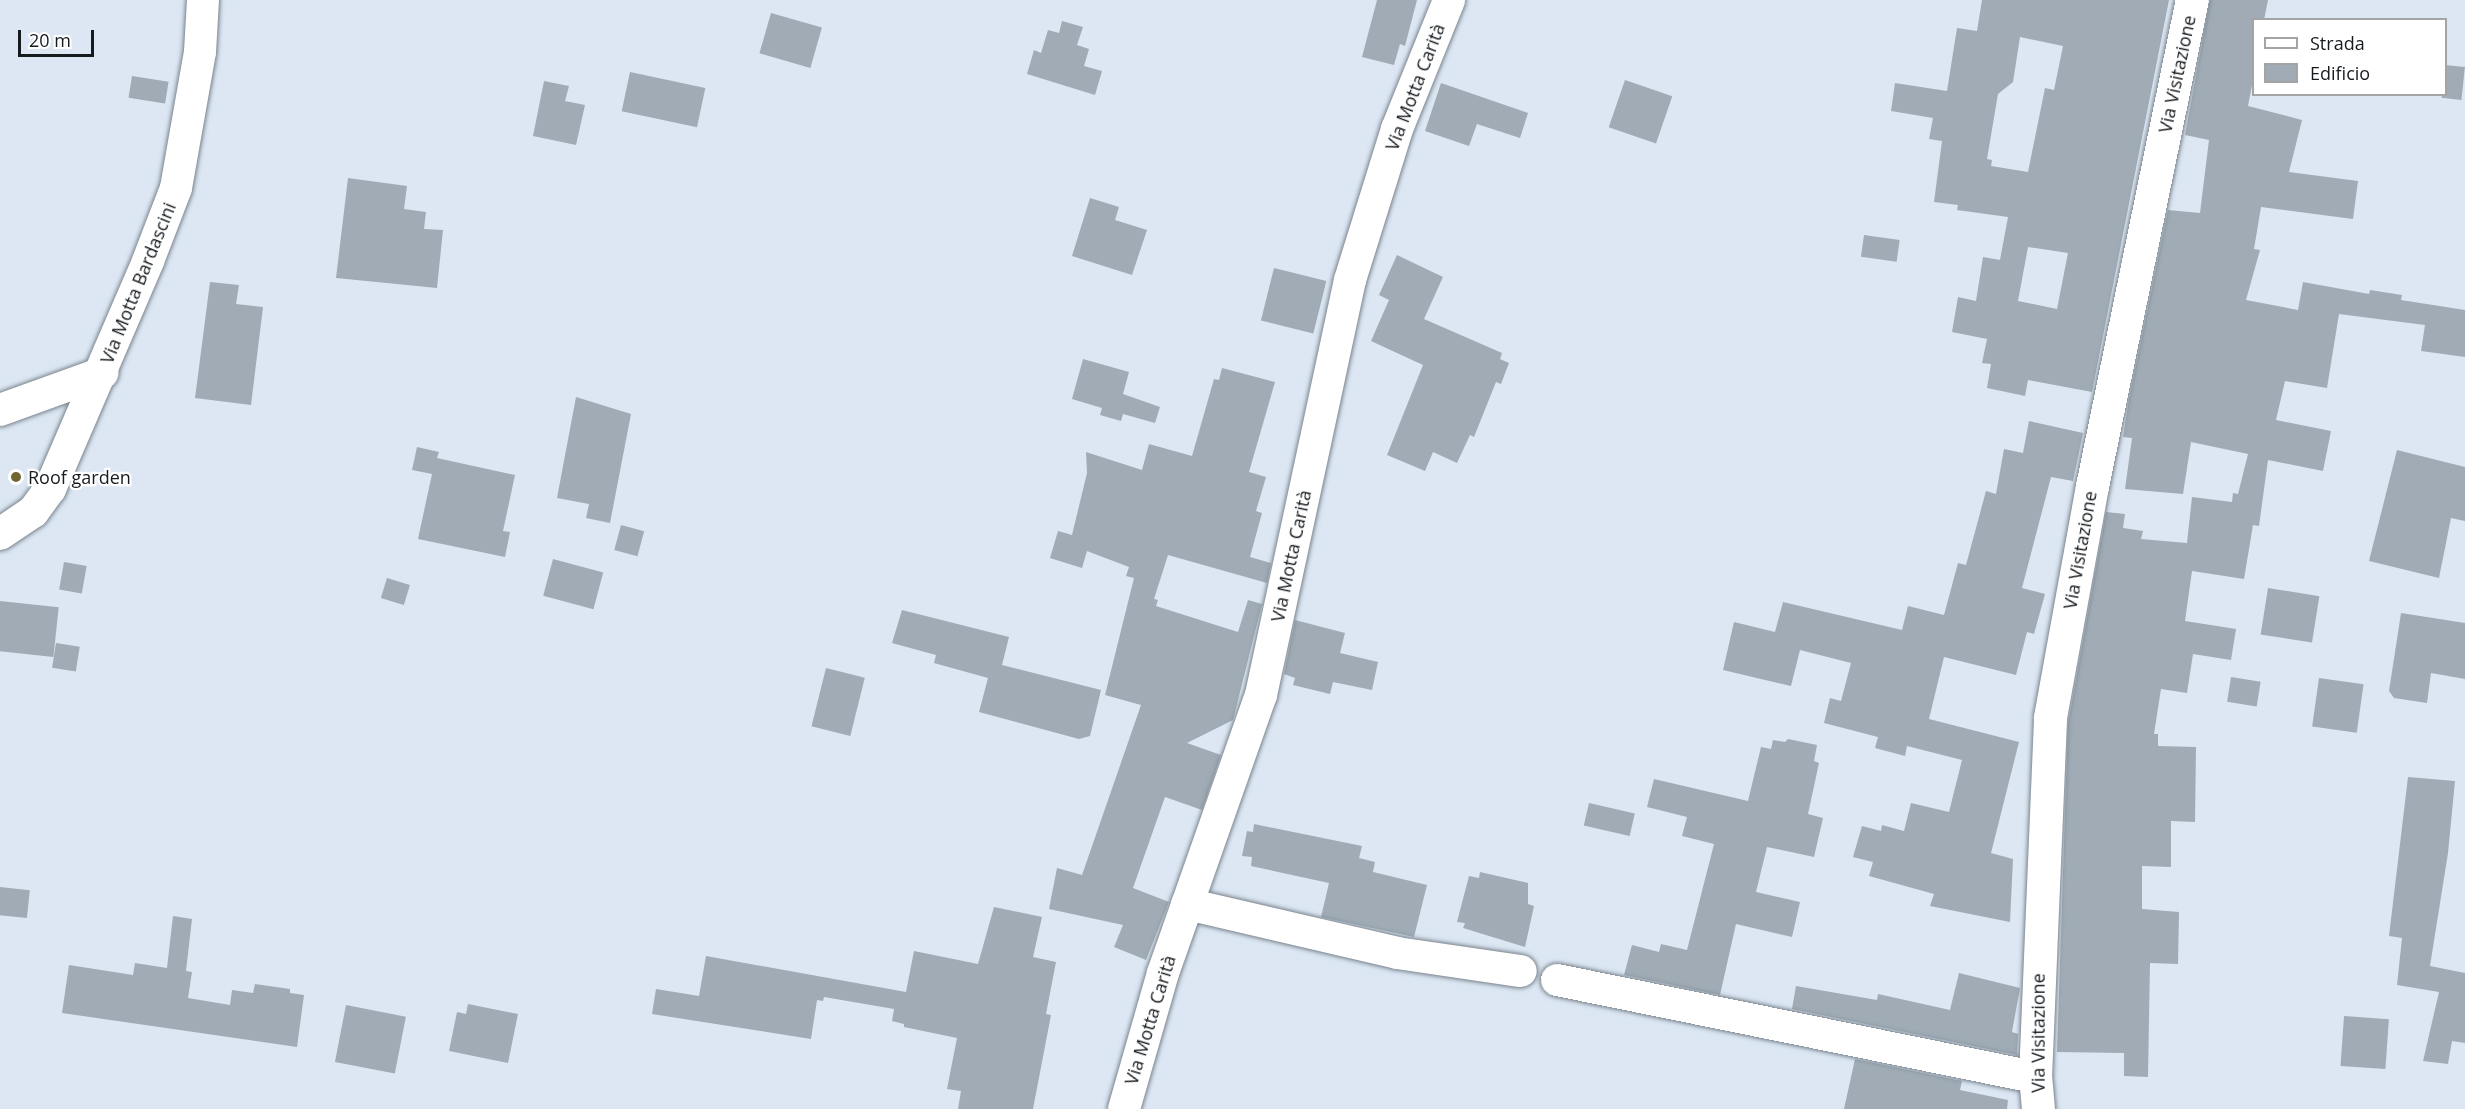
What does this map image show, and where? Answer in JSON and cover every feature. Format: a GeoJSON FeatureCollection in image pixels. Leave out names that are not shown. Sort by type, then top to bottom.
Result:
{"type":"FeatureCollection","features":[{"type":"Feature","properties":{"kind":"street","name":"Via Motta Bardascini"},"geometry":{"type":"LineString","coordinates":[[0,534],[33,512],[50,489],[102,373],[176,188],[200,52],[203,0]]}},
{"type":"Feature","properties":{"kind":"street","name":"Via Motta Carità"},"geometry":{"type":"LineString","coordinates":[[1124,1109],[1187,904],[1261,695],[1350,280],[1397,129],[1449,0]]}},
{"type":"Feature","properties":{"kind":"street","name":"Via Visitazione"},"geometry":{"type":"LineString","coordinates":[[2038,1109],[2035,1077],[2050,717],[2092,486],[2192,0]]}},
{"type":"Feature","properties":{"kind":"street"},"geometry":{"type":"LineString","coordinates":[[0,410],[102,373]]}},
{"type":"Feature","properties":{"kind":"street"},"geometry":{"type":"LineString","coordinates":[[1187,904],[1397,953],[1521,971]]}},
{"type":"Feature","properties":{"kind":"street"},"geometry":{"type":"LineString","coordinates":[[1557,980],[2035,1077]]}},
{"type":"Feature","properties":{"kind":"building"},"geometry":{"type":"Polygon","coordinates":[[[1377,0],[1417,0],[1405,46],[1400,44],[1394,65],[1362,57],[1377,0]]]}},
{"type":"Feature","properties":{"kind":"building"},"geometry":{"type":"Polygon","coordinates":[[[1982,0],[2169,0],[2092,392],[2028,380],[2025,396],[1987,388],[1991,364],[1982,363],[1987,339],[1952,332],[1958,297],[1976,301],[1983,257],[2000,260],[2008,217],[1957,210],[1958,205],[1934,202],[1942,141],[1929,139],[1933,118],[1891,111],[1895,83],[1947,91],[1957,28],[1977,31],[1982,0]],[[2020,37],[2013,82],[1998,94],[1987,159],[1992,160],[1991,166],[2028,172],[2045,88],[2054,90],[2063,46],[2020,37]],[[2028,247],[2018,301],[2057,309],[2068,253],[2028,247]]]}},
{"type":"Feature","properties":{"kind":"building"},"geometry":{"type":"Polygon","coordinates":[[[2210,0],[2268,0],[2264,18],[2252,18],[2252,85],[2248,106],[2302,120],[2289,172],[2358,181],[2353,219],[2261,207],[2254,249],[2260,250],[2246,300],[2298,310],[2303,282],[2369,294],[2370,290],[2402,295],[2401,300],[2465,310],[2465,357],[2421,351],[2425,325],[2339,314],[2327,388],[2285,381],[2276,420],[2331,431],[2323,471],[2268,460],[2259,526],[2253,525],[2244,579],[2192,571],[2185,621],[2236,629],[2231,660],[2193,654],[2187,693],[2161,689],[2154,734],[2158,734],[2158,746],[2196,747],[2195,822],[2171,821],[2171,867],[2142,866],[2142,909],[2179,912],[2178,964],[2150,963],[2148,1077],[2124,1076],[2124,1053],[2057,1052],[2068,724],[2106,512],[2125,514],[2123,528],[2143,531],[2141,539],[2187,543],[2192,497],[2232,502],[2233,493],[2238,494],[2248,454],[2191,442],[2183,494],[2125,489],[2132,438],[2123,437],[2168,210],[2200,213],[2209,140],[2185,135],[2210,0]]]}},
{"type":"Feature","properties":{"kind":"building"},"geometry":{"type":"Polygon","coordinates":[[[771,13],[822,28],[810,68],[759,53],[771,13]]]}},
{"type":"Feature","properties":{"kind":"building"},"geometry":{"type":"Polygon","coordinates":[[[1062,21],[1083,27],[1077,45],[1089,49],[1084,66],[1102,71],[1095,95],[1027,74],[1034,50],[1041,53],[1048,30],[1059,33],[1062,21]]]}},
{"type":"Feature","properties":{"kind":"building"},"geometry":{"type":"Polygon","coordinates":[[[2447,65],[2465,67],[2461,100],[2442,98],[2447,96],[2447,65]]]}},
{"type":"Feature","properties":{"kind":"building"},"geometry":{"type":"Polygon","coordinates":[[[630,72],[705,88],[697,127],[622,111],[630,72]]]}},
{"type":"Feature","properties":{"kind":"building"},"geometry":{"type":"Polygon","coordinates":[[[132,76],[169,82],[165,104],[129,98],[132,76]]]}},
{"type":"Feature","properties":{"kind":"building"},"geometry":{"type":"Polygon","coordinates":[[[1625,80],[1672,96],[1656,144],[1609,127],[1625,80]]]}},
{"type":"Feature","properties":{"kind":"building"},"geometry":{"type":"Polygon","coordinates":[[[544,81],[569,86],[565,101],[585,105],[576,145],[533,136],[544,81]]]}},
{"type":"Feature","properties":{"kind":"building"},"geometry":{"type":"Polygon","coordinates":[[[1441,83],[1528,113],[1520,138],[1477,124],[1469,146],[1425,131],[1441,83]]]}},
{"type":"Feature","properties":{"kind":"building"},"geometry":{"type":"Polygon","coordinates":[[[348,178],[407,186],[404,209],[426,212],[424,229],[443,230],[437,288],[336,278],[348,178]]]}},
{"type":"Feature","properties":{"kind":"building"},"geometry":{"type":"Polygon","coordinates":[[[1090,198],[1119,207],[1115,220],[1147,230],[1132,275],[1072,256],[1090,198]]]}},
{"type":"Feature","properties":{"kind":"building"},"geometry":{"type":"Polygon","coordinates":[[[1864,235],[1900,240],[1897,262],[1861,257],[1864,235]]]}},
{"type":"Feature","properties":{"kind":"building"},"geometry":{"type":"Polygon","coordinates":[[[1397,255],[1443,277],[1424,319],[1502,353],[1500,359],[1509,363],[1501,384],[1496,382],[1474,437],[1470,435],[1457,463],[1433,452],[1425,471],[1387,455],[1423,365],[1371,341],[1389,300],[1379,295],[1397,255]]]}},
{"type":"Feature","properties":{"kind":"building"},"geometry":{"type":"Polygon","coordinates":[[[1274,268],[1326,281],[1313,333],[1261,320],[1274,268]]]}},
{"type":"Feature","properties":{"kind":"building"},"geometry":{"type":"Polygon","coordinates":[[[210,282],[239,285],[236,304],[263,307],[251,405],[195,398],[210,282]]]}},
{"type":"Feature","properties":{"kind":"building"},"geometry":{"type":"Polygon","coordinates":[[[1083,359],[1129,372],[1123,394],[1160,407],[1155,423],[1123,414],[1121,421],[1100,415],[1102,408],[1072,399],[1083,359]]]}},
{"type":"Feature","properties":{"kind":"building"},"geometry":{"type":"Polygon","coordinates":[[[1222,368],[1275,382],[1249,472],[1266,477],[1256,511],[1262,513],[1250,557],[1271,563],[1267,583],[1168,555],[1154,599],[1158,600],[1156,606],[1238,632],[1248,600],[1262,604],[1233,720],[1187,743],[1221,755],[1202,810],[1165,797],[1133,888],[1169,902],[1146,960],[1114,947],[1123,925],[1049,909],[1057,868],[1082,875],[1141,705],[1105,695],[1134,578],[1126,576],[1129,567],[1087,551],[1082,568],[1050,558],[1058,531],[1072,535],[1087,473],[1086,452],[1142,470],[1149,444],[1192,456],[1214,379],[1219,380],[1222,368]]]}},
{"type":"Feature","properties":{"kind":"building"},"geometry":{"type":"Polygon","coordinates":[[[576,397],[631,414],[610,523],[586,518],[589,504],[557,498],[576,397]]]}},
{"type":"Feature","properties":{"kind":"building"},"geometry":{"type":"Polygon","coordinates":[[[2029,421],[2083,433],[2073,481],[2051,477],[2022,588],[2045,594],[2034,634],[2027,632],[2016,675],[1944,657],[1929,719],[2019,742],[1991,853],[2013,859],[2010,922],[1930,906],[1934,894],[1869,876],[1873,862],[1853,857],[1862,826],[1881,831],[1882,825],[1904,831],[1911,803],[1949,812],[1962,760],[1907,746],[1905,756],[1875,748],[1878,737],[1824,723],[1830,698],[1841,701],[1851,663],[1800,650],[1791,686],[1723,670],[1734,622],[1775,632],[1783,602],[1902,630],[1908,606],[1944,615],[1958,563],[1966,565],[1986,491],[1996,494],[2004,449],[2023,453],[2029,421]]]}},
{"type":"Feature","properties":{"kind":"building"},"geometry":{"type":"Polygon","coordinates":[[[417,447],[439,452],[437,458],[515,475],[503,531],[510,532],[505,557],[418,539],[432,474],[412,470],[417,447]]]}},
{"type":"Feature","properties":{"kind":"building"},"geometry":{"type":"Polygon","coordinates":[[[2397,450],[2465,467],[2465,521],[2451,518],[2439,578],[2369,561],[2397,450]]]}},
{"type":"Feature","properties":{"kind":"building"},"geometry":{"type":"Polygon","coordinates":[[[621,525],[644,531],[637,556],[614,550],[621,525]]]}},
{"type":"Feature","properties":{"kind":"building"},"geometry":{"type":"Polygon","coordinates":[[[553,559],[603,572],[593,609],[543,596],[553,559]]]}},
{"type":"Feature","properties":{"kind":"building"},"geometry":{"type":"Polygon","coordinates":[[[64,562],[87,566],[82,594],[59,590],[64,562]]]}},
{"type":"Feature","properties":{"kind":"building"},"geometry":{"type":"Polygon","coordinates":[[[387,578],[410,585],[404,605],[381,598],[387,578]]]}},
{"type":"Feature","properties":{"kind":"building"},"geometry":{"type":"Polygon","coordinates":[[[2268,588],[2319,596],[2312,643],[2261,634],[2268,588]]]}},
{"type":"Feature","properties":{"kind":"building"},"geometry":{"type":"Polygon","coordinates":[[[0,601],[59,607],[53,657],[0,651],[0,601]]]}},
{"type":"Feature","properties":{"kind":"building"},"geometry":{"type":"Polygon","coordinates":[[[902,610],[1009,637],[1002,665],[1101,690],[1090,736],[1079,739],[979,712],[988,678],[934,663],[936,655],[892,643],[902,610]]]}},
{"type":"Feature","properties":{"kind":"building"},"geometry":{"type":"Polygon","coordinates":[[[2401,613],[2465,623],[2465,679],[2431,673],[2427,703],[2394,698],[2389,691],[2401,613]]]}},
{"type":"Feature","properties":{"kind":"building"},"geometry":{"type":"Polygon","coordinates":[[[1295,620],[1345,633],[1340,653],[1378,662],[1372,690],[1333,682],[1330,694],[1293,685],[1295,678],[1284,674],[1295,620]]]}},
{"type":"Feature","properties":{"kind":"building"},"geometry":{"type":"Polygon","coordinates":[[[56,643],[80,647],[76,671],[52,668],[56,643]]]}},
{"type":"Feature","properties":{"kind":"building"},"geometry":{"type":"Polygon","coordinates":[[[826,668],[865,678],[850,736],[811,726],[826,668]]]}},
{"type":"Feature","properties":{"kind":"building"},"geometry":{"type":"Polygon","coordinates":[[[2231,677],[2261,682],[2257,706],[2227,702],[2231,677]]]}},
{"type":"Feature","properties":{"kind":"building"},"geometry":{"type":"Polygon","coordinates":[[[2319,678],[2364,684],[2357,733],[2312,727],[2319,678]]]}},
{"type":"Feature","properties":{"kind":"building"},"geometry":{"type":"Polygon","coordinates":[[[1788,739],[1817,745],[1814,761],[1819,763],[1808,814],[1823,818],[1814,857],[1767,847],[1756,892],[1800,902],[1792,937],[1736,924],[1720,995],[1624,975],[1632,945],[1659,952],[1661,944],[1687,950],[1714,844],[1682,836],[1687,817],[1647,807],[1654,779],[1748,801],[1761,747],[1771,749],[1773,740],[1785,742],[1788,739]]]}},
{"type":"Feature","properties":{"kind":"building"},"geometry":{"type":"Polygon","coordinates":[[[2408,777],[2455,781],[2448,853],[2430,966],[2465,973],[2465,1043],[2452,1041],[2448,1064],[2423,1061],[2439,992],[2397,985],[2402,938],[2389,936],[2408,777]]]}},
{"type":"Feature","properties":{"kind":"building"},"geometry":{"type":"Polygon","coordinates":[[[1589,803],[1635,814],[1630,836],[1584,825],[1589,803]]]}},
{"type":"Feature","properties":{"kind":"building"},"geometry":{"type":"Polygon","coordinates":[[[1254,824],[1362,846],[1359,858],[1375,862],[1373,872],[1427,885],[1414,937],[1321,917],[1329,883],[1251,866],[1252,857],[1242,856],[1247,831],[1253,832],[1254,824]]]}},
{"type":"Feature","properties":{"kind":"building"},"geometry":{"type":"Polygon","coordinates":[[[1480,872],[1528,883],[1528,904],[1534,906],[1525,947],[1463,928],[1465,923],[1457,922],[1469,876],[1479,878],[1480,872]]]}},
{"type":"Feature","properties":{"kind":"building"},"geometry":{"type":"Polygon","coordinates":[[[0,887],[30,890],[27,918],[0,915],[0,887]]]}},
{"type":"Feature","properties":{"kind":"building"},"geometry":{"type":"Polygon","coordinates":[[[994,907],[1042,917],[1033,957],[1056,962],[1046,1014],[1051,1015],[1033,1109],[958,1109],[961,1091],[947,1089],[957,1038],[904,1027],[904,1024],[892,1021],[894,1009],[824,997],[823,1001],[817,1000],[811,1039],[652,1014],[656,989],[699,996],[706,956],[906,992],[914,951],[978,964],[994,907]]]}},
{"type":"Feature","properties":{"kind":"building"},"geometry":{"type":"Polygon","coordinates":[[[173,916],[192,919],[186,971],[192,972],[188,998],[230,1005],[232,990],[253,993],[255,984],[290,989],[290,993],[304,995],[297,1047],[62,1013],[69,965],[133,975],[135,963],[167,968],[173,916]]]}},
{"type":"Feature","properties":{"kind":"building"},"geometry":{"type":"Polygon","coordinates":[[[1959,973],[2020,988],[2012,1032],[2018,1034],[2017,1055],[1792,1009],[1796,986],[1877,1000],[1878,994],[1950,1010],[1959,973]]]}},
{"type":"Feature","properties":{"kind":"building"},"geometry":{"type":"Polygon","coordinates":[[[468,1004],[518,1014],[508,1063],[449,1051],[457,1012],[466,1014],[468,1004]]]}},
{"type":"Feature","properties":{"kind":"building"},"geometry":{"type":"Polygon","coordinates":[[[346,1005],[406,1017],[395,1074],[335,1062],[346,1005]]]}},
{"type":"Feature","properties":{"kind":"building"},"geometry":{"type":"Polygon","coordinates":[[[2344,1016],[2389,1019],[2385,1069],[2341,1066],[2344,1016]]]}},
{"type":"Feature","properties":{"kind":"building"},"geometry":{"type":"Polygon","coordinates":[[[1855,1059],[1962,1081],[1960,1090],[2008,1100],[2007,1109],[1844,1109],[1855,1059]]]}},
{"type":"Feature","properties":{"kind":"place","name":"Roof garden"},"geometry":{"type":"Point","coordinates":[16,477]}}]}
